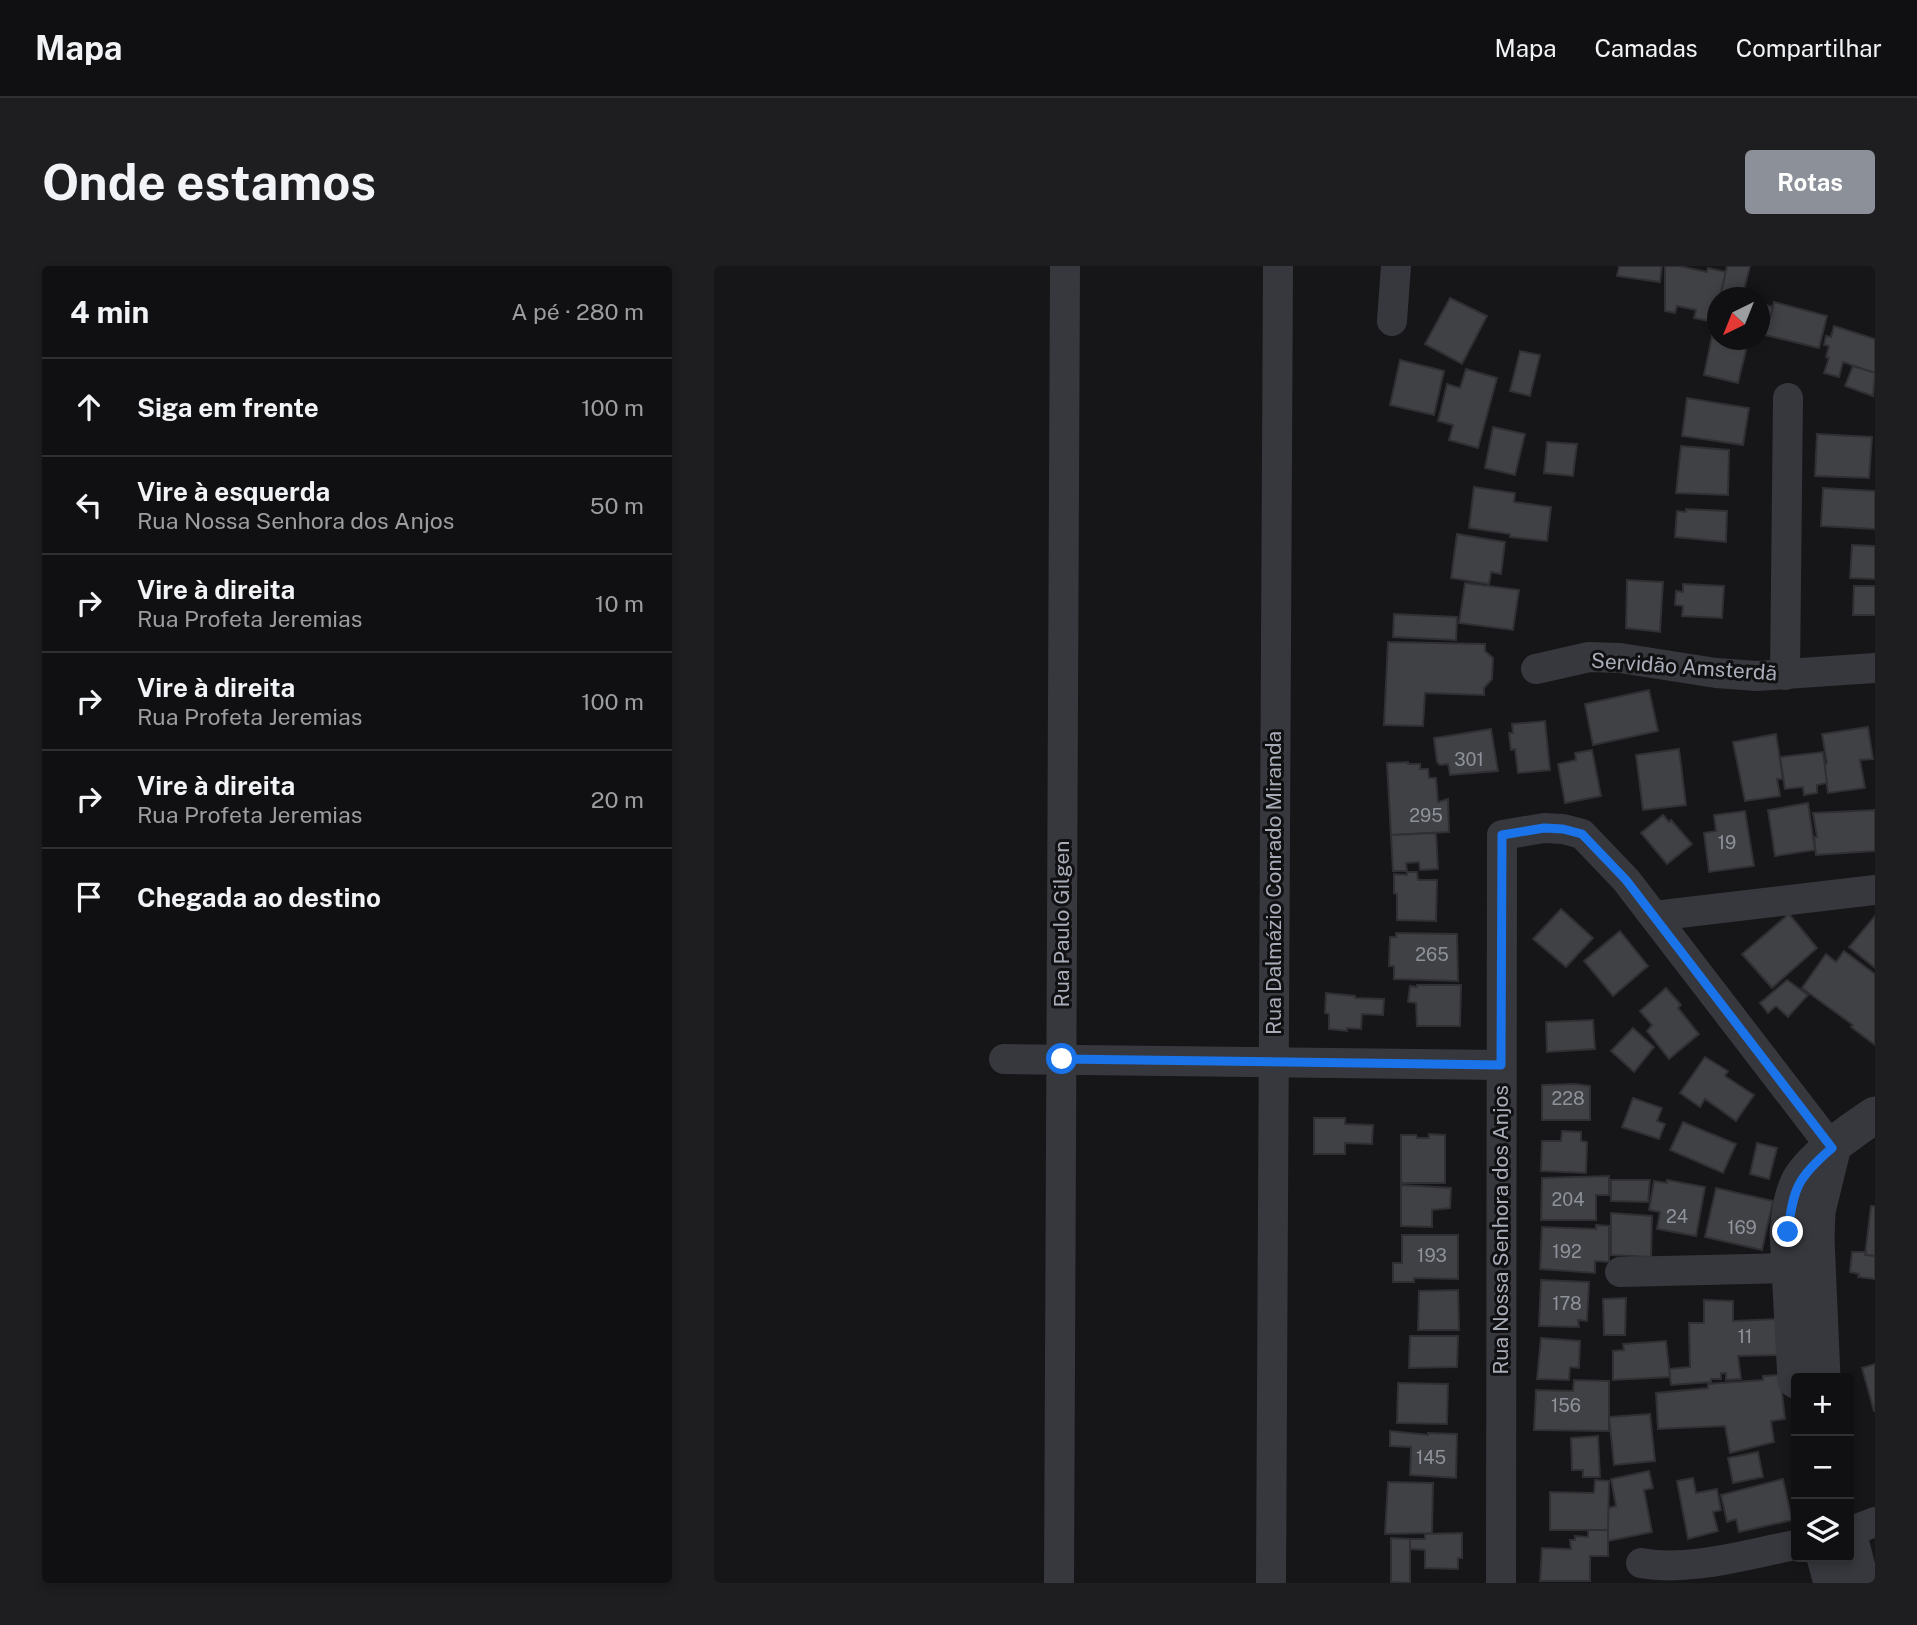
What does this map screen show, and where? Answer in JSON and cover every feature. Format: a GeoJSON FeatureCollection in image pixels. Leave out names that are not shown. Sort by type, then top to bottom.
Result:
{"type":"FeatureCollection","features":[{"type":"Feature","properties":{"kind":"street","name":"Rua Paulo Gilgen"},"geometry":{"type":"LineString","coordinates":[[1059,1583],[1066,266]]}},
{"type":"Feature","properties":{"kind":"street","name":"Rua Dalmázio Conrado Miranda"},"geometry":{"type":"LineString","coordinates":[[1271,1583],[1278,266]]}},
{"type":"Feature","properties":{"kind":"street"},"geometry":{"type":"LineString","coordinates":[[1392,321],[1396,266]]}},
{"type":"Feature","properties":{"kind":"street"},"geometry":{"type":"LineString","coordinates":[[1785,675],[1788,398]]}},
{"type":"Feature","properties":{"kind":"street","name":"Servidão Amsterdã"},"geometry":{"type":"LineString","coordinates":[[1536,669],[1589,657],[1620,658],[1716,673],[1785,675],[1875,668]]}},
{"type":"Feature","properties":{"kind":"street","name":"Rua Nossa Senhora dos Anjos"},"geometry":{"type":"LineString","coordinates":[[1501,1583],[1502,835],[1544,828],[1582,834],[1626,880],[1654,916]]}},
{"type":"Feature","properties":{"kind":"street"},"geometry":{"type":"LineString","coordinates":[[1654,916],[1875,890]]}},
{"type":"Feature","properties":{"kind":"street"},"geometry":{"type":"LineString","coordinates":[[1654,916],[1832,1148]]}},
{"type":"Feature","properties":{"kind":"street"},"geometry":{"type":"LineString","coordinates":[[1004,1059],[1501,1065]]}},
{"type":"Feature","properties":{"kind":"street"},"geometry":{"type":"LineString","coordinates":[[1796,1373],[1788,1232],[1798,1182],[1811,1166],[1875,1115]]}},
{"type":"Feature","properties":{"kind":"street"},"geometry":{"type":"LineString","coordinates":[[1822,1373],[1817,1211],[1832,1148]]}},
{"type":"Feature","properties":{"kind":"street"},"geometry":{"type":"LineString","coordinates":[[1620,1272],[1789,1268]]}},
{"type":"Feature","properties":{"kind":"street"},"geometry":{"type":"LineString","coordinates":[[1854,1532],[1875,1522]]}},
{"type":"Feature","properties":{"kind":"street"},"geometry":{"type":"LineString","coordinates":[[1640,1563],[1669,1567],[1791,1546]]}},
{"type":"Feature","properties":{"kind":"street"},"geometry":{"type":"LineString","coordinates":[[1854,1554],[1861,1583]]}},
{"type":"Feature","properties":{"kind":"street"},"geometry":{"type":"LineString","coordinates":[[1826,1562],[1832,1583]]}},
{"type":"Feature","properties":{"kind":"building"},"geometry":{"type":"Polygon","coordinates":[[[1619,266],[1662,266],[1660,282],[1617,276],[1619,266]]]}},
{"type":"Feature","properties":{"kind":"building"},"geometry":{"type":"Polygon","coordinates":[[[1665,266],[1707,272],[1708,268],[1726,272],[1723,287],[1707,287],[1707,321],[1694,318],[1696,310],[1677,306],[1675,313],[1665,311],[1665,266]]]}},
{"type":"Feature","properties":{"kind":"building"},"geometry":{"type":"Polygon","coordinates":[[[1727,266],[1750,266],[1745,287],[1722,287],[1727,266]]]}},
{"type":"Feature","properties":{"kind":"building"},"geometry":{"type":"Polygon","coordinates":[[[1450,298],[1487,316],[1462,364],[1425,344],[1450,298]]]}},
{"type":"Feature","properties":{"kind":"building"},"geometry":{"type":"Polygon","coordinates":[[[1774,302],[1827,316],[1819,348],[1770,336],[1770,317],[1774,302]]]}},
{"type":"Feature","properties":{"kind":"building"},"geometry":{"type":"Polygon","coordinates":[[[1834,326],[1875,339],[1875,373],[1843,362],[1839,377],[1824,373],[1829,358],[1826,357],[1829,346],[1824,345],[1826,336],[1831,337],[1834,326]]]}},
{"type":"Feature","properties":{"kind":"building"},"geometry":{"type":"Polygon","coordinates":[[[1709,350],[1746,350],[1738,383],[1704,375],[1709,350]]]}},
{"type":"Feature","properties":{"kind":"building"},"geometry":{"type":"Polygon","coordinates":[[[1520,351],[1540,355],[1530,396],[1510,391],[1520,351]]]}},
{"type":"Feature","properties":{"kind":"building"},"geometry":{"type":"Polygon","coordinates":[[[1400,360],[1444,371],[1434,415],[1390,405],[1400,360]]]}},
{"type":"Feature","properties":{"kind":"building"},"geometry":{"type":"Polygon","coordinates":[[[1853,366],[1875,373],[1873,396],[1845,386],[1853,366]]]}},
{"type":"Feature","properties":{"kind":"building"},"geometry":{"type":"Polygon","coordinates":[[[1466,369],[1497,378],[1478,448],[1449,440],[1453,425],[1438,421],[1447,384],[1460,388],[1466,369]]]}},
{"type":"Feature","properties":{"kind":"building"},"geometry":{"type":"Polygon","coordinates":[[[1687,398],[1749,408],[1743,445],[1682,436],[1687,398]]]}},
{"type":"Feature","properties":{"kind":"building"},"geometry":{"type":"Polygon","coordinates":[[[1493,427],[1525,434],[1515,475],[1485,468],[1493,427]]]}},
{"type":"Feature","properties":{"kind":"building"},"geometry":{"type":"Polygon","coordinates":[[[1817,434],[1872,437],[1869,478],[1815,476],[1817,434]]]}},
{"type":"Feature","properties":{"kind":"building"},"geometry":{"type":"Polygon","coordinates":[[[1547,442],[1577,444],[1573,476],[1544,473],[1547,442]]]}},
{"type":"Feature","properties":{"kind":"building"},"geometry":{"type":"Polygon","coordinates":[[[1681,446],[1729,450],[1728,495],[1676,493],[1681,446]]]}},
{"type":"Feature","properties":{"kind":"building"},"geometry":{"type":"Polygon","coordinates":[[[1474,487],[1515,493],[1514,502],[1551,507],[1547,541],[1510,537],[1510,534],[1469,528],[1474,487]]]}},
{"type":"Feature","properties":{"kind":"building"},"geometry":{"type":"Polygon","coordinates":[[[1823,488],[1875,491],[1875,529],[1821,526],[1823,488]]]}},
{"type":"Feature","properties":{"kind":"building"},"geometry":{"type":"Polygon","coordinates":[[[1686,509],[1727,511],[1726,542],[1675,537],[1677,511],[1686,512],[1686,509]]]}},
{"type":"Feature","properties":{"kind":"building"},"geometry":{"type":"Polygon","coordinates":[[[1457,534],[1505,542],[1501,574],[1491,572],[1489,584],[1451,578],[1457,534]]]}},
{"type":"Feature","properties":{"kind":"building"},"geometry":{"type":"Polygon","coordinates":[[[1852,545],[1875,546],[1875,579],[1850,578],[1852,545]]]}},
{"type":"Feature","properties":{"kind":"building"},"geometry":{"type":"Polygon","coordinates":[[[1627,580],[1663,582],[1660,632],[1626,628],[1627,580]]]}},
{"type":"Feature","properties":{"kind":"building"},"geometry":{"type":"Polygon","coordinates":[[[1465,583],[1519,590],[1513,630],[1459,623],[1465,583]]]}},
{"type":"Feature","properties":{"kind":"building"},"geometry":{"type":"Polygon","coordinates":[[[1683,584],[1724,586],[1722,618],[1682,616],[1683,606],[1675,605],[1676,591],[1683,592],[1683,584]]]}},
{"type":"Feature","properties":{"kind":"building"},"geometry":{"type":"Polygon","coordinates":[[[1854,586],[1875,586],[1875,615],[1853,615],[1854,586]]]}},
{"type":"Feature","properties":{"kind":"building"},"geometry":{"type":"Polygon","coordinates":[[[1394,614],[1457,617],[1456,640],[1393,637],[1394,614]]]}},
{"type":"Feature","properties":{"kind":"building"},"geometry":{"type":"Polygon","coordinates":[[[1388,642],[1485,644],[1485,651],[1493,658],[1492,679],[1484,688],[1484,695],[1425,693],[1423,726],[1384,725],[1388,642]]]}},
{"type":"Feature","properties":{"kind":"building"},"geometry":{"type":"Polygon","coordinates":[[[1649,690],[1658,731],[1593,745],[1585,704],[1649,690]]]}},
{"type":"Feature","properties":{"kind":"building"},"geometry":{"type":"Polygon","coordinates":[[[1545,721],[1550,770],[1518,773],[1515,749],[1511,750],[1509,733],[1513,733],[1512,724],[1545,721]]]}},
{"type":"Feature","properties":{"kind":"building"},"geometry":{"type":"Polygon","coordinates":[[[1868,727],[1873,759],[1860,760],[1865,788],[1828,793],[1822,734],[1868,727]]]}},
{"type":"Feature","properties":{"kind":"building"},"geometry":{"type":"Polygon","coordinates":[[[1491,729],[1498,771],[1450,775],[1448,764],[1440,765],[1437,762],[1434,738],[1491,729]]]}},
{"type":"Feature","properties":{"kind":"building"},"geometry":{"type":"Polygon","coordinates":[[[1776,734],[1783,779],[1777,779],[1780,796],[1745,801],[1733,742],[1776,734]]]}},
{"type":"Feature","properties":{"kind":"building"},"geometry":{"type":"Polygon","coordinates":[[[1679,749],[1686,805],[1643,810],[1636,755],[1679,749]]]}},
{"type":"Feature","properties":{"kind":"building"},"geometry":{"type":"Polygon","coordinates":[[[1592,750],[1601,796],[1565,803],[1558,764],[1576,760],[1575,753],[1592,750]]]}},
{"type":"Feature","properties":{"kind":"building"},"geometry":{"type":"Polygon","coordinates":[[[1823,752],[1827,783],[1817,785],[1817,793],[1804,795],[1803,787],[1785,789],[1780,757],[1823,752]]]}},
{"type":"Feature","properties":{"kind":"building"},"geometry":{"type":"Polygon","coordinates":[[[1387,763],[1420,764],[1420,769],[1428,769],[1429,778],[1436,778],[1438,802],[1448,799],[1449,832],[1391,835],[1387,763]]]}},
{"type":"Feature","properties":{"kind":"building"},"geometry":{"type":"Polygon","coordinates":[[[1808,803],[1815,850],[1775,856],[1768,810],[1808,803]]]}},
{"type":"Feature","properties":{"kind":"building"},"geometry":{"type":"Polygon","coordinates":[[[1875,810],[1875,851],[1816,855],[1814,837],[1817,837],[1813,813],[1875,810]]]}},
{"type":"Feature","properties":{"kind":"building"},"geometry":{"type":"Polygon","coordinates":[[[1745,811],[1754,866],[1709,872],[1704,833],[1716,831],[1714,815],[1745,811]]]}},
{"type":"Feature","properties":{"kind":"building"},"geometry":{"type":"Polygon","coordinates":[[[1663,815],[1669,822],[1671,820],[1692,844],[1667,864],[1641,833],[1663,815]]]}},
{"type":"Feature","properties":{"kind":"building"},"geometry":{"type":"Polygon","coordinates":[[[1436,833],[1438,869],[1420,870],[1419,862],[1406,863],[1407,871],[1393,871],[1391,835],[1436,833]]]}},
{"type":"Feature","properties":{"kind":"building"},"geometry":{"type":"Polygon","coordinates":[[[1407,872],[1417,872],[1418,880],[1437,880],[1436,921],[1397,920],[1394,874],[1407,875],[1407,872]]]}},
{"type":"Feature","properties":{"kind":"building"},"geometry":{"type":"Polygon","coordinates":[[[1561,909],[1593,938],[1566,967],[1533,939],[1561,909]]]}},
{"type":"Feature","properties":{"kind":"building"},"geometry":{"type":"Polygon","coordinates":[[[1789,914],[1817,948],[1772,988],[1742,954],[1789,914]]]}},
{"type":"Feature","properties":{"kind":"building"},"geometry":{"type":"Polygon","coordinates":[[[1875,916],[1875,968],[1849,947],[1875,916]]]}},
{"type":"Feature","properties":{"kind":"building"},"geometry":{"type":"Polygon","coordinates":[[[1620,931],[1648,966],[1613,996],[1584,961],[1620,931]]]}},
{"type":"Feature","properties":{"kind":"building"},"geometry":{"type":"Polygon","coordinates":[[[1396,933],[1457,934],[1458,981],[1394,979],[1394,966],[1389,966],[1390,937],[1396,937],[1396,933]]]}},
{"type":"Feature","properties":{"kind":"building"},"geometry":{"type":"Polygon","coordinates":[[[1844,951],[1875,974],[1875,1045],[1851,1027],[1853,1025],[1802,988],[1826,954],[1836,962],[1844,951]]]}},
{"type":"Feature","properties":{"kind":"building"},"geometry":{"type":"Polygon","coordinates":[[[1787,980],[1808,995],[1788,1017],[1776,1006],[1768,1013],[1760,1003],[1787,980]]]}},
{"type":"Feature","properties":{"kind":"building"},"geometry":{"type":"Polygon","coordinates":[[[1461,985],[1460,1026],[1417,1026],[1416,1003],[1408,1002],[1410,986],[1461,985]]]}},
{"type":"Feature","properties":{"kind":"building"},"geometry":{"type":"Polygon","coordinates":[[[1666,988],[1681,1005],[1678,1008],[1699,1034],[1669,1059],[1647,1031],[1652,1025],[1640,1011],[1666,988]]]}},
{"type":"Feature","properties":{"kind":"building"},"geometry":{"type":"Polygon","coordinates":[[[1326,993],[1384,999],[1383,1015],[1362,1014],[1361,1029],[1329,1029],[1329,1014],[1325,1013],[1326,993]]]}},
{"type":"Feature","properties":{"kind":"building"},"geometry":{"type":"Polygon","coordinates":[[[1593,1020],[1595,1049],[1547,1052],[1546,1022],[1593,1020]]]}},
{"type":"Feature","properties":{"kind":"building"},"geometry":{"type":"Polygon","coordinates":[[[1633,1028],[1654,1047],[1634,1072],[1611,1051],[1633,1028]]]}},
{"type":"Feature","properties":{"kind":"building"},"geometry":{"type":"Polygon","coordinates":[[[1705,1057],[1728,1071],[1725,1076],[1754,1095],[1736,1121],[1705,1099],[1700,1107],[1680,1093],[1705,1057]]]}},
{"type":"Feature","properties":{"kind":"building"},"geometry":{"type":"Polygon","coordinates":[[[1542,1085],[1590,1086],[1590,1120],[1542,1120],[1542,1085]]]}},
{"type":"Feature","properties":{"kind":"building"},"geometry":{"type":"Polygon","coordinates":[[[1633,1098],[1662,1108],[1657,1121],[1665,1124],[1659,1139],[1622,1127],[1633,1098]]]}},
{"type":"Feature","properties":{"kind":"building"},"geometry":{"type":"Polygon","coordinates":[[[1314,1118],[1345,1118],[1345,1124],[1373,1125],[1372,1144],[1345,1143],[1345,1154],[1314,1154],[1314,1118]]]}},
{"type":"Feature","properties":{"kind":"building"},"geometry":{"type":"Polygon","coordinates":[[[1683,1122],[1736,1144],[1723,1173],[1670,1150],[1683,1122]]]}},
{"type":"Feature","properties":{"kind":"building"},"geometry":{"type":"Polygon","coordinates":[[[1562,1131],[1581,1132],[1581,1141],[1587,1142],[1586,1173],[1541,1171],[1542,1141],[1561,1141],[1562,1131]]]}},
{"type":"Feature","properties":{"kind":"building"},"geometry":{"type":"Polygon","coordinates":[[[1429,1134],[1445,1135],[1445,1183],[1401,1183],[1401,1135],[1429,1138],[1429,1134]]]}},
{"type":"Feature","properties":{"kind":"building"},"geometry":{"type":"Polygon","coordinates":[[[1757,1143],[1777,1148],[1769,1179],[1750,1174],[1757,1143]]]}},
{"type":"Feature","properties":{"kind":"building"},"geometry":{"type":"Polygon","coordinates":[[[1609,1176],[1609,1195],[1596,1195],[1596,1220],[1541,1220],[1542,1178],[1609,1176]]]}},
{"type":"Feature","properties":{"kind":"building"},"geometry":{"type":"Polygon","coordinates":[[[1611,1180],[1650,1180],[1648,1202],[1611,1201],[1611,1180]]]}},
{"type":"Feature","properties":{"kind":"building"},"geometry":{"type":"Polygon","coordinates":[[[1667,1180],[1705,1187],[1696,1236],[1657,1229],[1660,1212],[1649,1210],[1654,1181],[1667,1183],[1667,1180]]]}},
{"type":"Feature","properties":{"kind":"building"},"geometry":{"type":"Polygon","coordinates":[[[1401,1185],[1451,1188],[1450,1208],[1432,1210],[1432,1227],[1401,1226],[1401,1185]]]}},
{"type":"Feature","properties":{"kind":"building"},"geometry":{"type":"Polygon","coordinates":[[[1716,1188],[1773,1201],[1762,1250],[1705,1237],[1716,1188]]]}},
{"type":"Feature","properties":{"kind":"building"},"geometry":{"type":"Polygon","coordinates":[[[1871,1206],[1875,1206],[1875,1256],[1865,1255],[1871,1206]]]}},
{"type":"Feature","properties":{"kind":"building"},"geometry":{"type":"Polygon","coordinates":[[[1611,1213],[1652,1216],[1651,1257],[1611,1255],[1611,1213]]]}},
{"type":"Feature","properties":{"kind":"building"},"geometry":{"type":"Polygon","coordinates":[[[1596,1225],[1609,1226],[1609,1262],[1595,1261],[1595,1273],[1540,1269],[1542,1227],[1596,1229],[1596,1225]]]}},
{"type":"Feature","properties":{"kind":"building"},"geometry":{"type":"Polygon","coordinates":[[[1402,1235],[1458,1235],[1458,1279],[1414,1278],[1414,1282],[1393,1282],[1393,1263],[1402,1263],[1402,1235]]]}},
{"type":"Feature","properties":{"kind":"building"},"geometry":{"type":"Polygon","coordinates":[[[1852,1252],[1866,1252],[1865,1255],[1875,1256],[1875,1279],[1858,1277],[1859,1274],[1850,1272],[1852,1252]]]}},
{"type":"Feature","properties":{"kind":"building"},"geometry":{"type":"Polygon","coordinates":[[[1541,1280],[1589,1282],[1587,1321],[1578,1320],[1579,1327],[1539,1326],[1541,1280]]]}},
{"type":"Feature","properties":{"kind":"building"},"geometry":{"type":"Polygon","coordinates":[[[1458,1290],[1459,1330],[1418,1330],[1419,1291],[1458,1290]]]}},
{"type":"Feature","properties":{"kind":"building"},"geometry":{"type":"Polygon","coordinates":[[[1626,1298],[1625,1335],[1604,1335],[1603,1299],[1626,1298]]]}},
{"type":"Feature","properties":{"kind":"building"},"geometry":{"type":"Polygon","coordinates":[[[1704,1300],[1733,1301],[1733,1321],[1776,1319],[1778,1355],[1738,1356],[1741,1379],[1726,1380],[1726,1373],[1721,1373],[1721,1379],[1711,1379],[1711,1382],[1671,1385],[1669,1369],[1690,1367],[1689,1323],[1704,1323],[1704,1300]]]}},
{"type":"Feature","properties":{"kind":"building"},"geometry":{"type":"Polygon","coordinates":[[[1410,1336],[1458,1336],[1457,1367],[1409,1368],[1410,1336]]]}},
{"type":"Feature","properties":{"kind":"building"},"geometry":{"type":"Polygon","coordinates":[[[1541,1338],[1580,1341],[1579,1368],[1570,1367],[1569,1380],[1537,1379],[1541,1338]]]}},
{"type":"Feature","properties":{"kind":"building"},"geometry":{"type":"Polygon","coordinates":[[[1666,1341],[1670,1377],[1613,1380],[1613,1351],[1624,1350],[1623,1344],[1666,1341]]]}},
{"type":"Feature","properties":{"kind":"building"},"geometry":{"type":"Polygon","coordinates":[[[1875,1364],[1875,1411],[1874,1411],[1862,1368],[1875,1364]]]}},
{"type":"Feature","properties":{"kind":"building"},"geometry":{"type":"Polygon","coordinates":[[[1780,1375],[1785,1419],[1771,1421],[1774,1442],[1730,1453],[1725,1426],[1658,1429],[1656,1393],[1708,1388],[1708,1384],[1763,1380],[1763,1376],[1780,1375]]]}},
{"type":"Feature","properties":{"kind":"building"},"geometry":{"type":"Polygon","coordinates":[[[1574,1380],[1609,1381],[1609,1431],[1534,1430],[1536,1390],[1573,1391],[1574,1380]]]}},
{"type":"Feature","properties":{"kind":"building"},"geometry":{"type":"Polygon","coordinates":[[[1398,1383],[1448,1384],[1447,1424],[1397,1423],[1398,1383]]]}},
{"type":"Feature","properties":{"kind":"building"},"geometry":{"type":"Polygon","coordinates":[[[1650,1414],[1655,1461],[1614,1465],[1609,1417],[1650,1414]]]}},
{"type":"Feature","properties":{"kind":"building"},"geometry":{"type":"Polygon","coordinates":[[[1390,1431],[1428,1435],[1457,1434],[1456,1478],[1410,1475],[1411,1447],[1390,1446],[1390,1431]]]}},
{"type":"Feature","properties":{"kind":"building"},"geometry":{"type":"Polygon","coordinates":[[[1598,1436],[1600,1477],[1583,1477],[1583,1470],[1572,1470],[1571,1438],[1598,1436]]]}},
{"type":"Feature","properties":{"kind":"building"},"geometry":{"type":"Polygon","coordinates":[[[1758,1452],[1763,1477],[1733,1483],[1728,1458],[1758,1452]]]}},
{"type":"Feature","properties":{"kind":"building"},"geometry":{"type":"Polygon","coordinates":[[[1649,1471],[1653,1488],[1644,1490],[1652,1532],[1608,1541],[1608,1508],[1616,1506],[1611,1479],[1649,1471]]]}},
{"type":"Feature","properties":{"kind":"building"},"geometry":{"type":"Polygon","coordinates":[[[1693,1478],[1696,1493],[1717,1489],[1721,1510],[1713,1512],[1718,1531],[1688,1539],[1677,1481],[1693,1478]]]}},
{"type":"Feature","properties":{"kind":"building"},"geometry":{"type":"Polygon","coordinates":[[[1783,1479],[1791,1520],[1739,1532],[1736,1519],[1727,1522],[1721,1495],[1783,1479]]]}},
{"type":"Feature","properties":{"kind":"building"},"geometry":{"type":"Polygon","coordinates":[[[1595,1480],[1609,1481],[1608,1530],[1550,1530],[1550,1492],[1594,1493],[1595,1480]]]}},
{"type":"Feature","properties":{"kind":"building"},"geometry":{"type":"Polygon","coordinates":[[[1388,1482],[1433,1483],[1432,1533],[1385,1534],[1388,1482]]]}},
{"type":"Feature","properties":{"kind":"building"},"geometry":{"type":"Polygon","coordinates":[[[1588,1530],[1608,1530],[1608,1556],[1590,1556],[1590,1581],[1540,1581],[1542,1548],[1571,1549],[1570,1540],[1575,1540],[1575,1536],[1588,1537],[1588,1530]]]}},
{"type":"Feature","properties":{"kind":"building"},"geometry":{"type":"Polygon","coordinates":[[[1462,1533],[1462,1558],[1458,1558],[1458,1569],[1425,1568],[1425,1550],[1410,1549],[1410,1539],[1425,1539],[1425,1534],[1462,1533]]]}},
{"type":"Feature","properties":{"kind":"building"},"geometry":{"type":"Polygon","coordinates":[[[1391,1538],[1410,1539],[1410,1583],[1391,1582],[1391,1538]]]}},
{"type":"Feature","properties":{"kind":"route"},"geometry":{"type":"LineString","coordinates":[[1062,1059],[1501,1065],[1502,835],[1544,828],[1563,829],[1582,834],[1626,880],[1832,1148],[1811,1166],[1798,1182],[1788,1232]]}}]}
